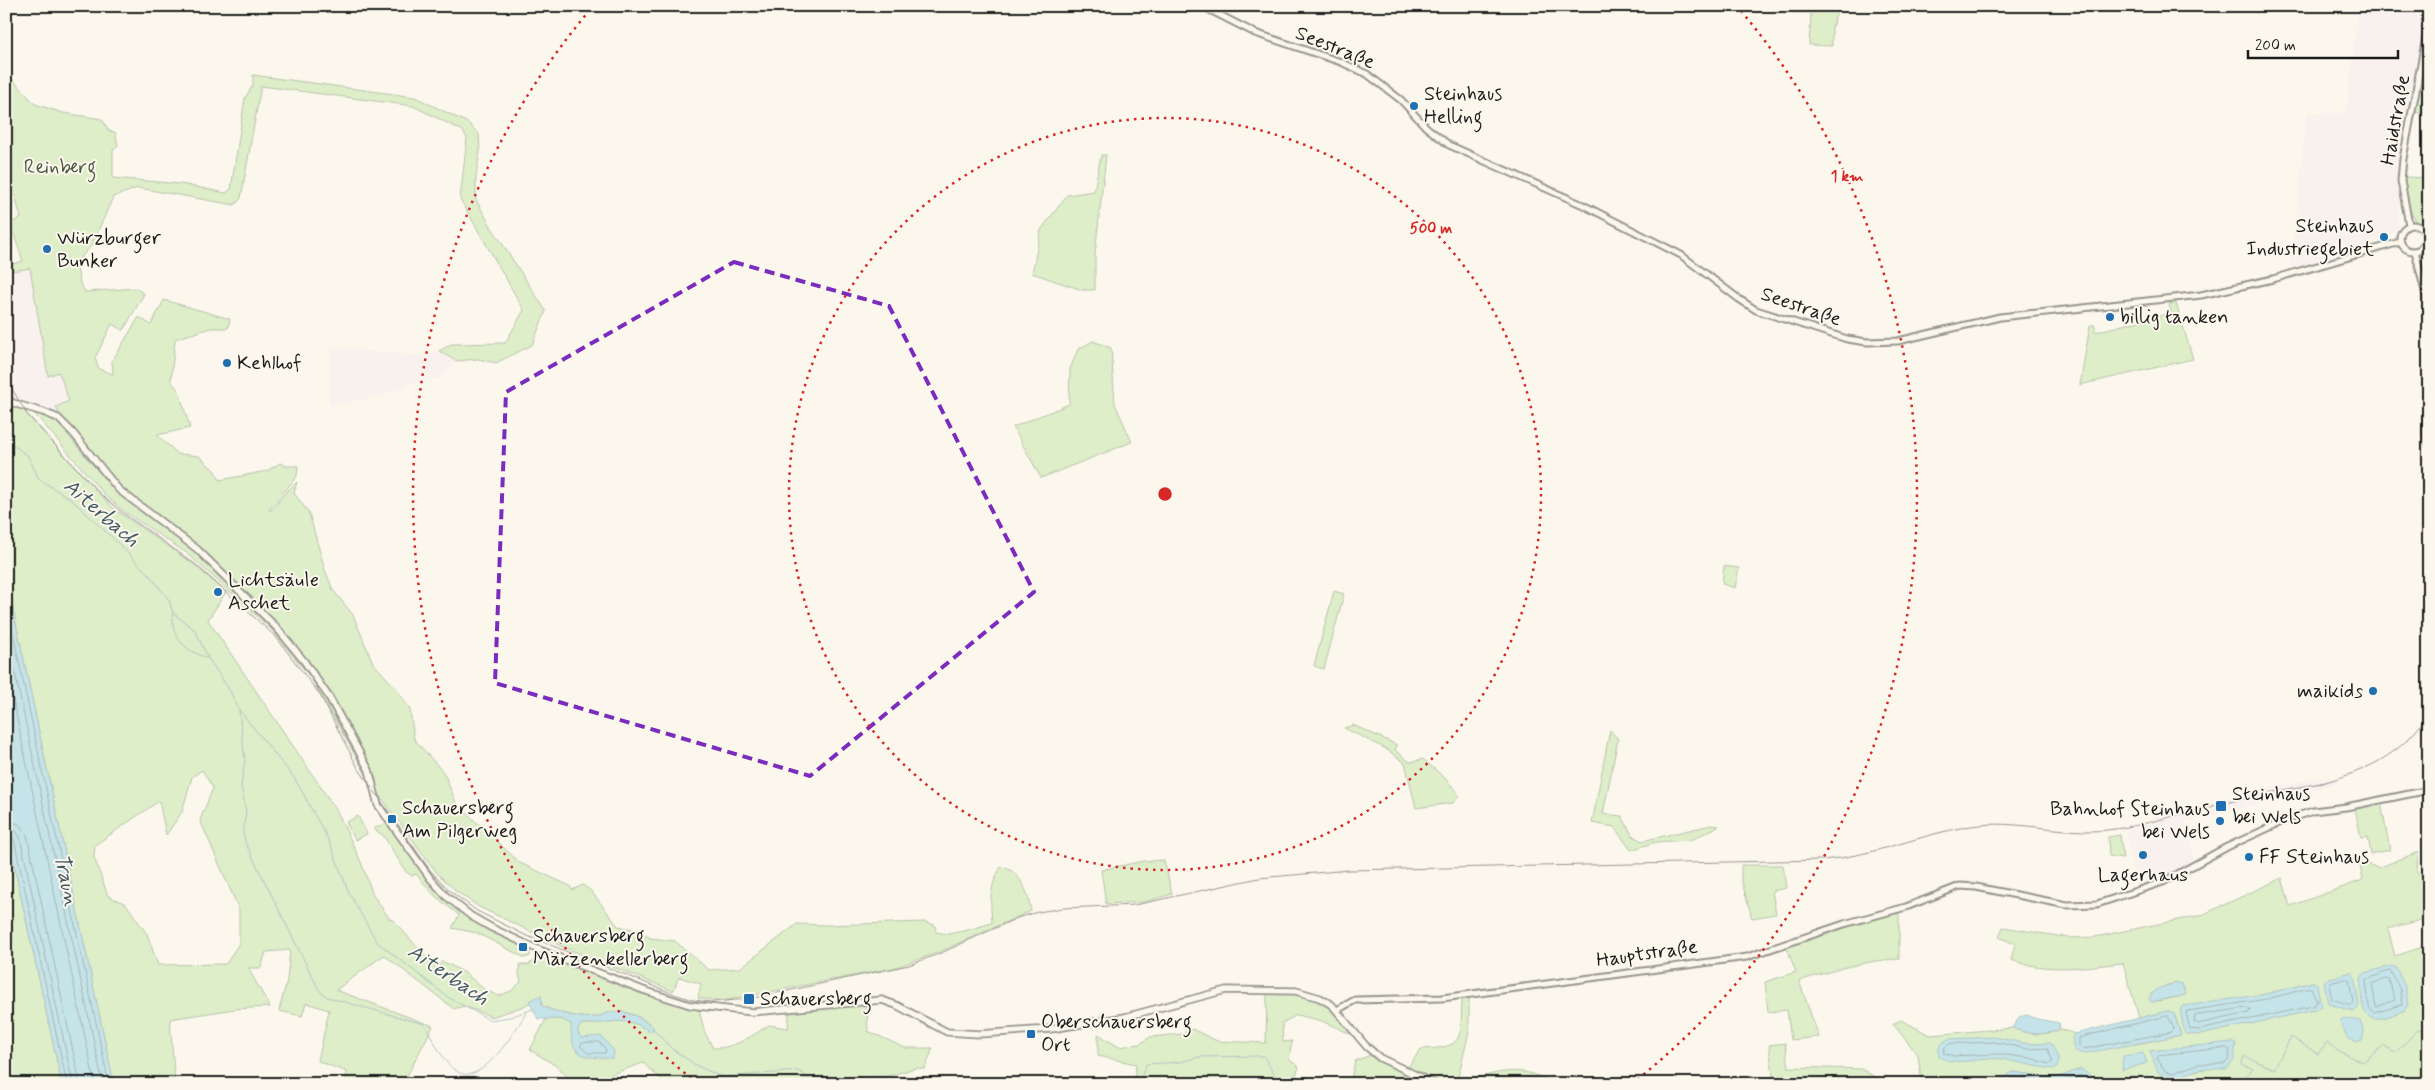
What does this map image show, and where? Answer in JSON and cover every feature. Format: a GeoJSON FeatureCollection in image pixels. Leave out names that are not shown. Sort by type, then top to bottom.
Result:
{"type":"FeatureCollection","features":[{"type":"Feature","properties":{"kind":"main road"},"geometry":{"type":"LineString","coordinates":[[6,398],[13,404],[58,418],[119,490],[197,549],[277,628],[304,661],[329,697],[369,770],[378,805],[430,878],[446,896],[471,916],[492,928],[537,949],[643,990],[690,1005],[752,1012],[886,1001],[939,1029],[965,1034],[1051,1029],[1098,1022],[1150,1012],[1211,992],[1233,989],[1306,993],[1320,998],[1336,1010],[1375,1054],[1435,1084]]}},
{"type":"Feature","properties":{"kind":"street","name":"Seestraße"},"geometry":{"type":"LineString","coordinates":[[1202,6],[1255,33],[1340,62],[1366,74],[1401,100],[1426,127],[1449,145],[1583,205],[1681,254],[1756,310],[1847,339],[1867,342],[1898,341],[2000,317],[2201,295],[2273,279],[2400,242]]}},
{"type":"Feature","properties":{"kind":"street","name":"Haidstraße"},"geometry":{"type":"LineString","coordinates":[[2408,225],[2401,181],[2403,159],[2429,21]]}},
{"type":"Feature","properties":{"kind":"street"},"geometry":{"type":"LineString","coordinates":[[2408,225],[2420,226],[2425,233],[2425,242],[2415,251],[2408,250],[2400,242],[2402,230],[2408,225]]}},
{"type":"Feature","properties":{"kind":"street"},"geometry":{"type":"LineString","coordinates":[[2415,251],[2429,308]]}},
{"type":"Feature","properties":{"kind":"street"},"geometry":{"type":"LineString","coordinates":[[2429,376],[2426,433],[2429,445]]}},
{"type":"Feature","properties":{"kind":"street","name":"Hauptstraße"},"geometry":{"type":"LineString","coordinates":[[1336,1010],[1355,1000],[1442,998],[1740,958],[1765,952],[1844,924],[1906,907],[1960,886],[1976,886],[2067,905],[2097,904],[2164,882],[2227,847],[2288,819],[2313,811],[2346,807],[2429,790]]}},
{"type":"Feature","properties":{"kind":"highlighted area"},"geometry":{"type":"Polygon","coordinates":[[[734,262],[889,306],[1034,592],[810,776],[495,683],[506,392],[734,262]]]}},
{"type":"Feature","properties":{"kind":"shaded area"},"geometry":{"type":"Polygon","coordinates":[[[2358,6],[2429,6],[2400,161],[2398,227],[2391,234],[2361,248],[2290,271],[2307,113],[2346,113],[2358,6]]]}},
{"type":"Feature","properties":{"kind":"shaded area"},"geometry":{"type":"Polygon","coordinates":[[[6,264],[12,264],[13,271],[30,268],[48,375],[59,372],[69,401],[56,407],[61,417],[54,412],[10,399],[6,392],[6,264]]]}},
{"type":"Feature","properties":{"kind":"shaded area"},"geometry":{"type":"Polygon","coordinates":[[[332,347],[410,355],[426,355],[439,351],[456,361],[441,378],[410,383],[381,396],[329,406],[332,347]]]}},
{"type":"Feature","properties":{"kind":"shaded area"},"geometry":{"type":"Polygon","coordinates":[[[2335,777],[2336,783],[2320,788],[2187,822],[2194,861],[2161,880],[2141,887],[2136,884],[2126,829],[2154,824],[2151,817],[2314,778],[2335,777]]]}},
{"type":"Feature","properties":{"kind":"green space"},"geometry":{"type":"Polygon","coordinates":[[[1780,6],[1814,6],[1814,12],[1837,12],[1832,27],[1832,46],[1809,45],[1811,13],[1780,11],[1780,6]]]}},
{"type":"Feature","properties":{"kind":"green space"},"geometry":{"type":"Polygon","coordinates":[[[2429,33],[2429,112],[2413,113],[2429,33]]]}},
{"type":"Feature","properties":{"kind":"green space","name":"Reinberg"},"geometry":{"type":"Polygon","coordinates":[[[6,72],[35,104],[63,113],[102,119],[109,131],[115,132],[118,145],[113,151],[113,178],[181,184],[226,193],[231,189],[245,98],[253,85],[253,75],[415,97],[468,123],[479,134],[480,150],[476,177],[476,200],[546,311],[532,345],[496,363],[478,359],[456,361],[439,351],[451,344],[505,343],[524,310],[460,199],[467,138],[463,131],[413,106],[261,86],[241,198],[235,205],[138,188],[113,197],[92,245],[76,263],[80,283],[85,292],[136,288],[144,294],[123,331],[112,324],[95,358],[99,369],[113,374],[112,361],[139,317],[151,325],[164,300],[230,319],[228,328],[211,328],[175,339],[171,381],[179,391],[190,428],[157,435],[178,454],[199,456],[214,470],[220,480],[267,471],[280,463],[286,466],[298,466],[297,476],[269,510],[271,511],[285,493],[297,482],[294,493],[309,513],[325,570],[333,590],[353,615],[373,663],[397,689],[410,710],[414,739],[444,773],[456,803],[520,863],[570,886],[572,890],[583,885],[591,891],[618,926],[632,929],[651,938],[675,941],[709,970],[740,968],[797,924],[925,922],[935,925],[936,932],[948,934],[992,923],[991,894],[1001,867],[1008,869],[1018,877],[1026,890],[1031,911],[939,952],[894,968],[723,1001],[698,998],[701,984],[679,977],[673,991],[563,947],[479,907],[457,892],[437,873],[378,793],[376,779],[332,696],[308,660],[274,620],[200,548],[131,496],[113,479],[61,417],[56,407],[69,401],[59,372],[48,376],[30,268],[13,271],[12,264],[23,261],[10,223],[21,218],[14,192],[8,188],[6,72]]]}},
{"type":"Feature","properties":{"kind":"green space"},"geometry":{"type":"Polygon","coordinates":[[[1101,155],[1106,155],[1095,254],[1095,290],[1082,290],[1032,273],[1041,230],[1067,195],[1094,191],[1101,155]]]}},
{"type":"Feature","properties":{"kind":"green space"},"geometry":{"type":"Polygon","coordinates":[[[2404,177],[2429,178],[2429,224],[2420,224],[2411,214],[2406,197],[2404,177]]]}},
{"type":"Feature","properties":{"kind":"green space"},"geometry":{"type":"Polygon","coordinates":[[[2176,303],[2193,359],[2080,385],[2090,325],[2095,325],[2095,332],[2171,313],[2169,304],[2176,303]]]}},
{"type":"Feature","properties":{"kind":"green space"},"geometry":{"type":"Polygon","coordinates":[[[1093,341],[1111,348],[1115,404],[1132,442],[1041,478],[1013,427],[1069,404],[1070,369],[1078,349],[1093,341]]]}},
{"type":"Feature","properties":{"kind":"green space"},"geometry":{"type":"Polygon","coordinates":[[[6,403],[22,409],[113,508],[192,563],[226,592],[208,620],[337,811],[361,862],[373,895],[389,918],[394,921],[437,969],[442,961],[465,973],[485,990],[499,996],[511,991],[521,982],[520,964],[528,965],[544,954],[657,998],[699,1010],[705,1033],[713,1048],[735,1044],[769,1025],[788,1028],[789,1013],[867,1003],[868,1031],[905,1048],[933,1048],[925,1069],[916,1068],[874,1080],[861,1077],[843,1084],[666,1084],[643,1063],[598,1079],[600,1084],[574,1084],[558,1067],[530,1050],[546,1019],[561,1019],[571,1024],[577,1052],[601,1037],[581,1038],[577,1031],[582,1024],[625,1021],[641,1026],[650,1032],[654,1028],[640,1018],[616,1011],[590,1018],[561,1013],[542,1006],[541,996],[524,1006],[492,1017],[464,1006],[454,1009],[384,955],[336,990],[433,1026],[406,1078],[381,1084],[345,1084],[347,1072],[318,1061],[329,1010],[306,1003],[302,1016],[279,1011],[287,980],[290,950],[266,952],[261,968],[248,968],[270,1007],[235,1009],[170,1019],[175,1084],[114,1084],[11,600],[6,588],[6,403]],[[202,770],[192,777],[182,812],[166,835],[159,801],[95,845],[94,857],[108,896],[126,904],[147,934],[158,965],[226,964],[239,943],[239,910],[200,820],[213,788],[202,770]]]}},
{"type":"Feature","properties":{"kind":"green space"},"geometry":{"type":"Polygon","coordinates":[[[33,412],[46,415],[56,421],[112,488],[189,545],[278,632],[325,695],[366,770],[368,778],[311,678],[272,630],[188,554],[122,510],[104,494],[33,412]]]}},
{"type":"Feature","properties":{"kind":"green space"},"geometry":{"type":"Polygon","coordinates":[[[1724,566],[1739,568],[1735,588],[1722,584],[1724,566]]]}},
{"type":"Feature","properties":{"kind":"green space"},"geometry":{"type":"Polygon","coordinates":[[[1334,591],[1344,594],[1324,669],[1314,666],[1334,591]]]}},
{"type":"Feature","properties":{"kind":"green space"},"geometry":{"type":"Polygon","coordinates":[[[1353,725],[1397,745],[1395,750],[1410,762],[1423,759],[1447,780],[1459,795],[1453,803],[1416,808],[1405,763],[1386,749],[1344,728],[1353,725]]]}},
{"type":"Feature","properties":{"kind":"green space"},"geometry":{"type":"Polygon","coordinates":[[[1610,730],[1618,739],[1603,814],[1622,816],[1632,835],[1642,841],[1711,825],[1719,826],[1691,840],[1656,842],[1631,850],[1614,827],[1592,823],[1610,730]]]}},
{"type":"Feature","properties":{"kind":"green space"},"geometry":{"type":"Polygon","coordinates":[[[2381,803],[2390,850],[2371,854],[2368,837],[2361,838],[2355,808],[2381,803]]]}},
{"type":"Feature","properties":{"kind":"green space"},"geometry":{"type":"Polygon","coordinates":[[[358,816],[367,834],[355,840],[346,822],[358,816]]]}},
{"type":"Feature","properties":{"kind":"green space"},"geometry":{"type":"Polygon","coordinates":[[[387,823],[420,870],[453,906],[482,926],[530,950],[530,956],[525,958],[477,933],[452,928],[459,915],[435,896],[416,874],[412,876],[406,872],[383,835],[373,829],[387,823]]]}},
{"type":"Feature","properties":{"kind":"green space"},"geometry":{"type":"Polygon","coordinates":[[[6,828],[62,1084],[6,1084],[6,828]]]}},
{"type":"Feature","properties":{"kind":"green space"},"geometry":{"type":"Polygon","coordinates":[[[2120,835],[2123,858],[2109,856],[2108,837],[2120,835]]]}},
{"type":"Feature","properties":{"kind":"green space"},"geometry":{"type":"Polygon","coordinates":[[[2418,852],[2417,872],[2426,880],[2428,918],[2388,929],[2395,956],[2429,945],[2429,1084],[2087,1084],[2090,1082],[2081,1069],[2056,1078],[2013,1072],[1994,1084],[1922,1084],[1918,1055],[1893,1024],[1901,1020],[1930,1035],[2013,1028],[2030,1033],[2043,1034],[2060,1029],[2075,1034],[2072,1037],[2136,1044],[2181,1035],[2174,1013],[2168,1011],[2139,1018],[2123,963],[2052,968],[2038,967],[2011,960],[2015,944],[1999,937],[2003,927],[2070,938],[2095,937],[2202,915],[2282,878],[2290,906],[2363,880],[2359,861],[2378,868],[2418,852]],[[2313,982],[2266,994],[2185,1034],[2313,982]],[[2177,983],[2167,985],[2151,994],[2151,1002],[2178,997],[2185,989],[2177,983]],[[2187,1048],[2150,1051],[2182,1076],[2191,1071],[2206,1069],[2187,1048]]]}},
{"type":"Feature","properties":{"kind":"green space"},"geometry":{"type":"Polygon","coordinates":[[[1164,860],[1172,894],[1144,902],[1106,904],[1101,870],[1143,861],[1164,860]]]}},
{"type":"Feature","properties":{"kind":"green space"},"geometry":{"type":"Polygon","coordinates":[[[1741,865],[1783,865],[1786,888],[1772,891],[1776,914],[1752,918],[1741,879],[1741,865]]]}},
{"type":"Feature","properties":{"kind":"green space"},"geometry":{"type":"Polygon","coordinates":[[[1899,913],[1899,959],[1861,964],[1799,981],[1819,1037],[1791,1040],[1787,1010],[1768,1012],[1765,982],[1796,972],[1787,948],[1803,939],[1899,913]]]}},
{"type":"Feature","properties":{"kind":"green space"},"geometry":{"type":"Polygon","coordinates":[[[1267,992],[1297,995],[1318,1001],[1327,1006],[1355,1036],[1322,1021],[1297,1015],[1282,1023],[1283,1042],[1292,1041],[1289,1059],[1299,1067],[1296,1076],[1299,1084],[1134,1084],[1136,1064],[1098,1056],[1098,1034],[1119,1047],[1140,1044],[1150,1037],[1182,1034],[1192,1029],[1217,1041],[1266,1043],[1267,992]]]}},
{"type":"Feature","properties":{"kind":"green space"},"geometry":{"type":"Polygon","coordinates":[[[1469,998],[1469,1032],[1457,1082],[1495,1073],[1517,1071],[1541,1077],[1554,1084],[1546,1084],[1535,1078],[1515,1076],[1496,1084],[1441,1084],[1408,1067],[1421,1049],[1446,1046],[1458,1039],[1462,999],[1469,998]]]}},
{"type":"Feature","properties":{"kind":"green space"},"geometry":{"type":"Polygon","coordinates":[[[1785,1043],[1789,1067],[1861,1069],[1875,1077],[1881,1084],[1774,1084],[1769,1045],[1785,1043]]]}},
{"type":"Feature","properties":{"kind":"green space"},"geometry":{"type":"Polygon","coordinates":[[[1370,1055],[1378,1061],[1405,1073],[1402,1084],[1350,1084],[1355,1061],[1370,1055]]]}},
{"type":"Feature","properties":{"kind":"water","name":"Traun"},"geometry":{"type":"Polygon","coordinates":[[[6,588],[11,600],[114,1084],[62,1084],[6,828],[6,588]]]}},
{"type":"Feature","properties":{"kind":"water"},"geometry":{"type":"Polygon","coordinates":[[[2391,966],[2396,968],[2405,987],[2408,1004],[2404,1011],[2379,1019],[2370,1018],[2366,1014],[2362,1003],[2361,978],[2365,973],[2391,966]]]}},
{"type":"Feature","properties":{"kind":"water"},"geometry":{"type":"Polygon","coordinates":[[[2351,972],[2354,975],[2359,1005],[2357,1009],[2353,1011],[2328,1004],[2324,983],[2327,979],[2351,972]]]}},
{"type":"Feature","properties":{"kind":"water"},"geometry":{"type":"Polygon","coordinates":[[[2313,982],[2317,984],[2321,1006],[2315,1010],[2200,1035],[2185,1034],[2180,1010],[2184,1006],[2266,994],[2313,982]]]}},
{"type":"Feature","properties":{"kind":"water"},"geometry":{"type":"Polygon","coordinates":[[[2177,983],[2182,984],[2186,995],[2151,1002],[2149,999],[2157,990],[2177,983]]]}},
{"type":"Feature","properties":{"kind":"water"},"geometry":{"type":"Polygon","coordinates":[[[541,995],[542,1006],[561,1013],[590,1018],[616,1011],[640,1018],[654,1028],[650,1032],[641,1026],[625,1021],[582,1024],[577,1031],[581,1038],[601,1036],[614,1051],[613,1058],[587,1056],[576,1050],[573,1044],[571,1024],[561,1019],[538,1019],[529,1001],[541,995]]]}},
{"type":"Feature","properties":{"kind":"water"},"geometry":{"type":"Polygon","coordinates":[[[2168,1011],[2174,1013],[2181,1035],[2082,1054],[2074,1050],[2072,1037],[2075,1034],[2168,1011]]]}},
{"type":"Feature","properties":{"kind":"water"},"geometry":{"type":"Polygon","coordinates":[[[2027,1015],[2059,1023],[2060,1029],[2049,1033],[2036,1034],[2013,1028],[2019,1017],[2027,1015]]]}},
{"type":"Feature","properties":{"kind":"water"},"geometry":{"type":"Polygon","coordinates":[[[2344,1018],[2360,1021],[2364,1032],[2362,1040],[2356,1042],[2348,1039],[2340,1021],[2344,1018]]]}},
{"type":"Feature","properties":{"kind":"water"},"geometry":{"type":"Polygon","coordinates":[[[1995,1037],[2028,1044],[2049,1043],[2052,1045],[2059,1060],[2057,1068],[2053,1069],[2000,1059],[1961,1062],[1939,1057],[1938,1051],[1940,1046],[1948,1039],[1995,1037]]]}},
{"type":"Feature","properties":{"kind":"water"},"geometry":{"type":"Polygon","coordinates":[[[2236,1043],[2234,1060],[2227,1069],[2199,1069],[2182,1076],[2166,1077],[2158,1072],[2150,1051],[2236,1043]]]}},
{"type":"Feature","properties":{"kind":"water"},"geometry":{"type":"Polygon","coordinates":[[[2143,1053],[2147,1063],[2122,1070],[2123,1056],[2143,1053]]]}},
{"type":"Feature","properties":{"kind":"water"},"geometry":{"type":"Polygon","coordinates":[[[2081,1069],[2092,1077],[2090,1082],[1994,1084],[2013,1072],[2056,1078],[2081,1069]]]}},
{"type":"Feature","properties":{"kind":"waterway","name":"Aiterbach"},"geometry":{"type":"LineString","coordinates":[[6,440],[28,456],[39,479],[72,500],[117,542],[152,578],[169,600],[173,613],[195,630],[208,658],[230,691],[239,710],[295,779],[329,841],[349,893],[377,942],[449,998],[490,1020],[510,1017],[533,1009]]}},
{"type":"Feature","properties":{"kind":"waterway","name":"Aiterbach"},"geometry":{"type":"LineString","coordinates":[[173,613],[174,629],[181,642],[192,651],[207,658]]}},
{"type":"Feature","properties":{"kind":"waterway"},"geometry":{"type":"LineString","coordinates":[[239,711],[245,760],[241,786],[246,812],[243,832],[245,842],[319,990],[327,997],[424,1024],[439,1051],[449,1064],[460,1073],[469,1074],[489,1063],[507,1042],[527,1012]]}},
{"type":"Feature","properties":{"kind":"waterway","name":"Aiterbach"},"geometry":{"type":"LineString","coordinates":[[653,1029],[672,1049],[697,1066],[722,1077],[798,1071],[804,1074],[813,1084]]}},
{"type":"Feature","properties":{"kind":"waterway","name":"Aiterbach"},"geometry":{"type":"LineString","coordinates":[[2232,1084],[2241,1081],[2253,1069],[2242,1064],[2244,1056],[2274,1069],[2291,1037],[2318,1054],[2327,1042],[2338,1051],[2363,1062],[2383,1046],[2395,1053],[2418,1030],[2425,1029],[2426,1041],[2429,1046]]}},
{"type":"Feature","properties":{"kind":"waterway","name":"Aiterbach"},"geometry":{"type":"LineString","coordinates":[[1139,1084],[1146,1064],[1180,1062],[1199,1057],[1264,1056],[1279,1084]]}},
{"type":"Feature","properties":{"kind":"waterway","name":"Aiterbach"},"geometry":{"type":"LineString","coordinates":[[1944,1084],[1957,1078],[1962,1084]]}},
{"type":"Feature","properties":{"kind":"waterway","name":"Aiterbach"},"geometry":{"type":"LineString","coordinates":[[1824,1084],[1838,1079],[1855,1084]]}},
{"type":"Feature","properties":{"kind":"waterway","name":"Aiterbach"},"geometry":{"type":"LineString","coordinates":[[2136,1084],[2139,1080],[2145,1084]]}},
{"type":"Feature","properties":{"kind":"waterway","name":"Aiterbach"},"geometry":{"type":"LineString","coordinates":[[2196,1084],[2197,1082],[2199,1084]]}},
{"type":"Feature","properties":{"kind":"railway"},"geometry":{"type":"LineString","coordinates":[[6,379],[27,414],[100,494],[123,513],[195,564],[276,637],[320,695],[358,768],[430,870],[450,891],[477,911],[525,935],[693,1000],[712,1002],[749,999],[909,965],[941,953],[1017,918],[1038,912],[1063,908],[1135,905],[1259,878],[1349,870],[1823,860],[1861,854],[1934,834],[1988,824],[2090,831],[2117,829],[2255,796],[2322,783]]}},
{"type":"Feature","properties":{"kind":"railway"},"geometry":{"type":"LineString","coordinates":[[2317,784],[2334,780],[2381,760],[2407,740],[2419,728],[2429,713]]}},
{"type":"Feature","properties":{"kind":"place","name":"Steinhaus Helling"},"geometry":{"type":"Point","coordinates":[1414,106]}},
{"type":"Feature","properties":{"kind":"place","name":"Steinhaus Industriegebiet"},"geometry":{"type":"Point","coordinates":[2384,237]}},
{"type":"Feature","properties":{"kind":"place","name":"Würzburger Bunker"},"geometry":{"type":"Point","coordinates":[47,249]}},
{"type":"Feature","properties":{"kind":"place","name":"billig tanken"},"geometry":{"type":"Point","coordinates":[2110,317]}},
{"type":"Feature","properties":{"kind":"place","name":"Kehlhof"},"geometry":{"type":"Point","coordinates":[227,363]}},
{"type":"Feature","properties":{"kind":"place","name":"Lichtsäule Aschet"},"geometry":{"type":"Point","coordinates":[218,592]}},
{"type":"Feature","properties":{"kind":"place","name":"maikids"},"geometry":{"type":"Point","coordinates":[2373,691]}},
{"type":"Feature","properties":{"kind":"place","name":"Steinhaus bei Wels"},"geometry":{"type":"Point","coordinates":[2221,806]}},
{"type":"Feature","properties":{"kind":"place","name":"Schauersberg Am Pilgerweg"},"geometry":{"type":"Point","coordinates":[392,819]}},
{"type":"Feature","properties":{"kind":"place","name":"Bahnhof Steinhaus bei Wels"},"geometry":{"type":"Point","coordinates":[2220,821]}},
{"type":"Feature","properties":{"kind":"place","name":"Lagerhaus"},"geometry":{"type":"Point","coordinates":[2143,855]}},
{"type":"Feature","properties":{"kind":"place","name":"FF Steinhaus"},"geometry":{"type":"Point","coordinates":[2249,857]}},
{"type":"Feature","properties":{"kind":"place","name":"Schauersberg Märzenkellerberg"},"geometry":{"type":"Point","coordinates":[523,947]}},
{"type":"Feature","properties":{"kind":"place","name":"Schauersberg"},"geometry":{"type":"Point","coordinates":[749,999]}},
{"type":"Feature","properties":{"kind":"place","name":"Oberschauersberg Ort"},"geometry":{"type":"Point","coordinates":[1031,1034]}}]}
